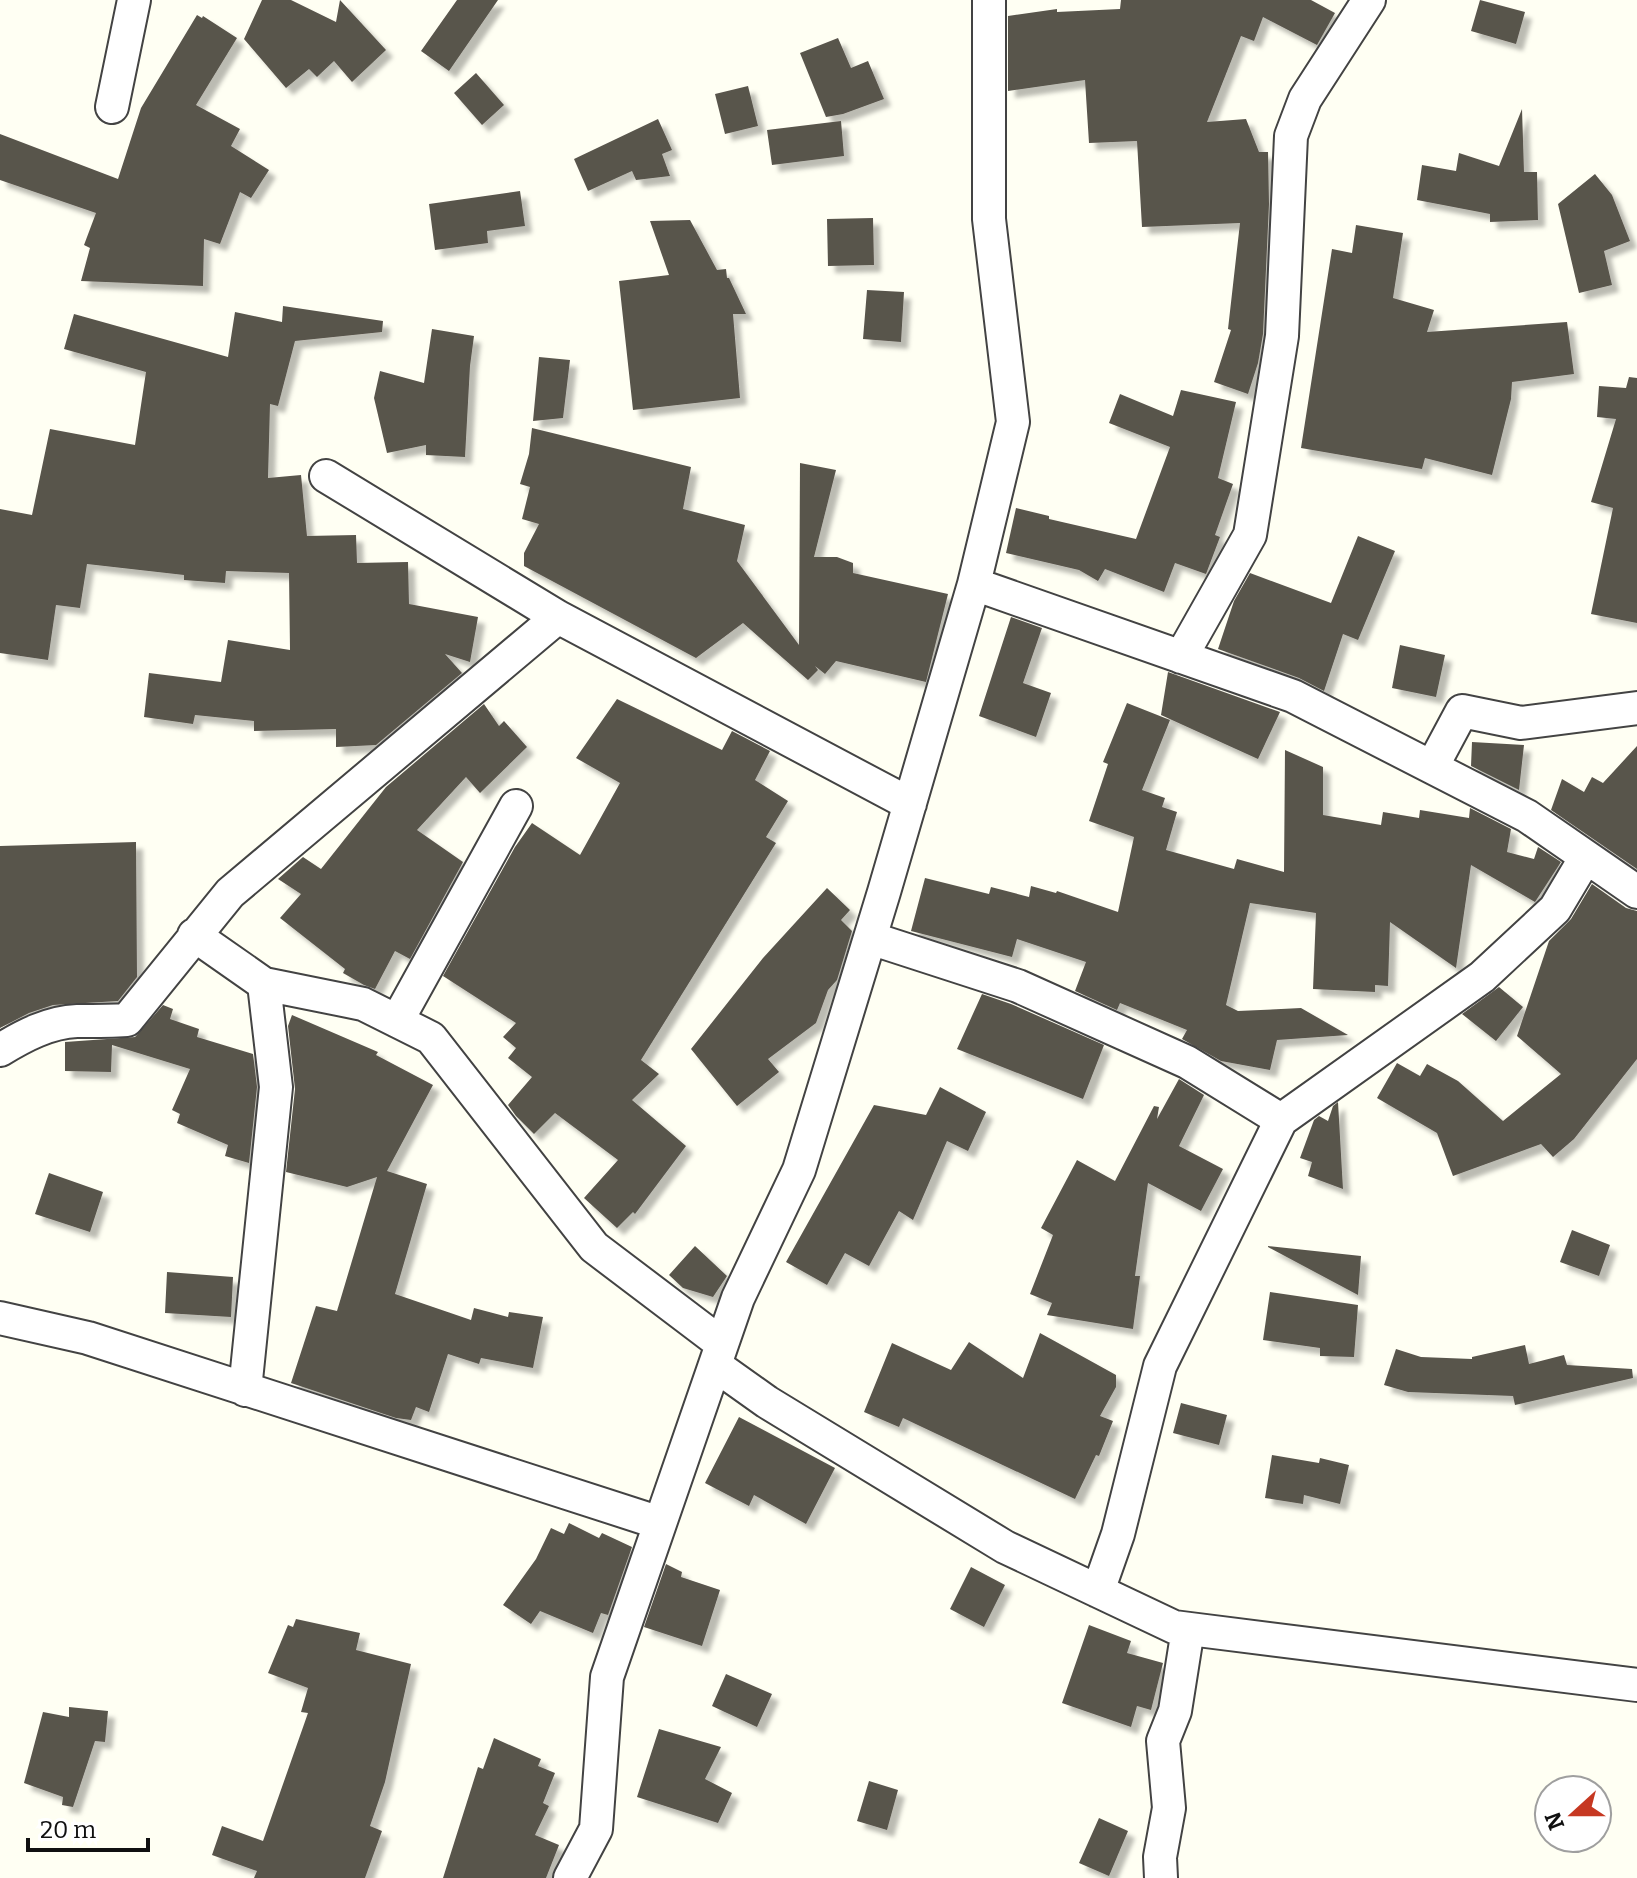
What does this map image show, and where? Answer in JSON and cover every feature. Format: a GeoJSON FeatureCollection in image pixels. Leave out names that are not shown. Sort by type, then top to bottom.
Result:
{"type":"FeatureCollection","features":[{"type":"Feature","properties":{"kind":"street"},"geometry":{"type":"LineString","coordinates":[[112,107],[134,0]]}},
{"type":"Feature","properties":{"kind":"street"},"geometry":{"type":"LineString","coordinates":[[570,1878],[596,1829],[607,1677],[738,1298],[799,1170],[974,584],[1013,422],[989,219],[989,0]]}},
{"type":"Feature","properties":{"kind":"street"},"geometry":{"type":"LineString","coordinates":[[1181,657],[1250,535],[1282,336],[1291,136],[1305,99],[1369,0]]}},
{"type":"Feature","properties":{"kind":"street"},"geometry":{"type":"LineString","coordinates":[[326,476],[558,617],[910,804]]}},
{"type":"Feature","properties":{"kind":"street"},"geometry":{"type":"LineString","coordinates":[[974,584],[1293,696],[1527,816],[1637,892]]}},
{"type":"Feature","properties":{"kind":"street"},"geometry":{"type":"LineString","coordinates":[[0,1050],[48,1026],[75,1021],[96,1023],[127,1020],[230,893],[558,617]]}},
{"type":"Feature","properties":{"kind":"street"},"geometry":{"type":"LineString","coordinates":[[1432,767],[1462,711],[1521,723],[1637,708]]}},
{"type":"Feature","properties":{"kind":"street"},"geometry":{"type":"LineString","coordinates":[[397,1021],[516,806]]}},
{"type":"Feature","properties":{"kind":"street"},"geometry":{"type":"LineString","coordinates":[[1098,1591],[1118,1534],[1160,1366],[1281,1120],[1482,977],[1555,909],[1586,857]]}},
{"type":"Feature","properties":{"kind":"street"},"geometry":{"type":"LineString","coordinates":[[194,935],[264,984],[363,1004],[431,1038],[594,1247],[767,1402],[1005,1547],[1174,1627],[1637,1685]]}},
{"type":"Feature","properties":{"kind":"street"},"geometry":{"type":"LineString","coordinates":[[870,938],[1032,992],[1187,1062],[1281,1120]]}},
{"type":"Feature","properties":{"kind":"street"},"geometry":{"type":"LineString","coordinates":[[245,1390],[276,1087],[264,984]]}},
{"type":"Feature","properties":{"kind":"street"},"geometry":{"type":"LineString","coordinates":[[0,1318],[88,1338],[660,1523]]}},
{"type":"Feature","properties":{"kind":"street"},"geometry":{"type":"LineString","coordinates":[[1161,1878],[1160,1857],[1169,1808],[1163,1741],[1175,1711],[1188,1629]]}},
{"type":"Feature","properties":{"kind":"building"},"geometry":{"type":"Polygon","coordinates":[[[262,0],[291,0],[336,22],[340,0],[386,50],[352,82],[334,61],[317,77],[309,69],[286,88],[244,39],[262,0]]]}},
{"type":"Feature","properties":{"kind":"building"},"geometry":{"type":"Polygon","coordinates":[[[457,0],[498,0],[449,71],[421,51],[457,0]]]}},
{"type":"Feature","properties":{"kind":"building"},"geometry":{"type":"Polygon","coordinates":[[[1121,0],[1311,0],[1335,13],[1317,45],[1263,17],[1254,41],[1241,36],[1207,122],[1246,119],[1259,152],[1268,152],[1269,204],[1263,334],[1248,394],[1214,382],[1231,330],[1228,329],[1240,223],[1142,227],[1137,141],[1089,143],[1085,80],[1008,91],[1008,16],[1057,9],[1057,12],[1120,9],[1121,0]]]}},
{"type":"Feature","properties":{"kind":"building"},"geometry":{"type":"Polygon","coordinates":[[[1480,0],[1525,12],[1516,44],[1471,31],[1480,0]]]}},
{"type":"Feature","properties":{"kind":"building"},"geometry":{"type":"Polygon","coordinates":[[[197,15],[237,38],[196,105],[240,129],[231,146],[269,170],[251,198],[240,192],[220,244],[204,239],[203,286],[81,281],[90,248],[84,245],[96,213],[0,180],[0,134],[118,179],[141,108],[197,15]]]}},
{"type":"Feature","properties":{"kind":"building"},"geometry":{"type":"Polygon","coordinates":[[[838,38],[851,68],[868,61],[884,99],[826,117],[800,53],[838,38]]]}},
{"type":"Feature","properties":{"kind":"building"},"geometry":{"type":"Polygon","coordinates":[[[476,73],[504,105],[482,125],[454,93],[476,73]]]}},
{"type":"Feature","properties":{"kind":"building"},"geometry":{"type":"Polygon","coordinates":[[[748,86],[758,126],[725,134],[715,94],[748,86]]]}},
{"type":"Feature","properties":{"kind":"building"},"geometry":{"type":"Polygon","coordinates":[[[1522,109],[1524,172],[1537,172],[1538,220],[1490,222],[1490,214],[1417,200],[1422,165],[1456,171],[1459,153],[1499,166],[1522,109]]]}},
{"type":"Feature","properties":{"kind":"building"},"geometry":{"type":"Polygon","coordinates":[[[658,119],[672,150],[662,154],[670,176],[636,180],[632,171],[588,191],[574,159],[658,119]]]}},
{"type":"Feature","properties":{"kind":"building"},"geometry":{"type":"Polygon","coordinates":[[[841,121],[844,156],[772,165],[767,130],[841,121]]]}},
{"type":"Feature","properties":{"kind":"building"},"geometry":{"type":"Polygon","coordinates":[[[1595,174],[1612,195],[1630,241],[1604,251],[1612,285],[1579,293],[1558,204],[1595,174]]]}},
{"type":"Feature","properties":{"kind":"building"},"geometry":{"type":"Polygon","coordinates":[[[520,191],[525,226],[487,231],[488,243],[435,250],[429,204],[520,191]]]}},
{"type":"Feature","properties":{"kind":"building"},"geometry":{"type":"Polygon","coordinates":[[[873,218],[874,265],[828,266],[827,219],[873,218]]]}},
{"type":"Feature","properties":{"kind":"building"},"geometry":{"type":"Polygon","coordinates":[[[690,220],[717,270],[726,269],[727,278],[746,314],[733,314],[740,398],[633,410],[619,281],[669,275],[650,221],[690,220]]]}},
{"type":"Feature","properties":{"kind":"building"},"geometry":{"type":"Polygon","coordinates":[[[1356,225],[1403,233],[1393,298],[1434,310],[1427,332],[1567,322],[1574,374],[1512,382],[1511,399],[1492,475],[1425,458],[1422,469],[1301,448],[1332,249],[1352,253],[1356,225]]]}},
{"type":"Feature","properties":{"kind":"building"},"geometry":{"type":"Polygon","coordinates":[[[867,290],[904,292],[901,342],[863,339],[867,290]]]}},
{"type":"Feature","properties":{"kind":"building"},"geometry":{"type":"Polygon","coordinates":[[[283,306],[383,321],[382,332],[295,341],[278,406],[270,404],[268,478],[301,475],[307,536],[356,535],[357,563],[408,562],[409,604],[478,617],[470,662],[445,654],[462,673],[376,745],[336,747],[336,729],[254,731],[254,721],[195,715],[193,724],[144,717],[149,673],[221,682],[228,640],[290,650],[289,573],[226,571],[225,583],[184,580],[184,575],[87,564],[80,608],[56,605],[48,660],[0,653],[0,509],[32,515],[50,429],[135,445],[146,372],[64,349],[74,314],[228,357],[235,312],[282,322],[283,306]]]}},
{"type":"Feature","properties":{"kind":"building"},"geometry":{"type":"Polygon","coordinates":[[[432,329],[474,336],[465,457],[426,455],[426,445],[387,453],[374,398],[380,371],[424,383],[432,329]]]}},
{"type":"Feature","properties":{"kind":"building"},"geometry":{"type":"Polygon","coordinates":[[[539,357],[570,360],[563,418],[533,421],[539,357]]]}},
{"type":"Feature","properties":{"kind":"building"},"geometry":{"type":"Polygon","coordinates":[[[1629,377],[1637,378],[1637,623],[1591,614],[1613,508],[1591,502],[1616,419],[1597,417],[1599,386],[1626,388],[1629,377]]]}},
{"type":"Feature","properties":{"kind":"building"},"geometry":{"type":"Polygon","coordinates":[[[1181,390],[1236,402],[1218,478],[1233,484],[1215,535],[1220,537],[1206,574],[1175,563],[1164,592],[1105,569],[1098,581],[1079,570],[1006,553],[1016,508],[1136,539],[1170,447],[1109,423],[1120,394],[1173,416],[1181,390]]]}},
{"type":"Feature","properties":{"kind":"building"},"geometry":{"type":"Polygon","coordinates":[[[532,428],[691,467],[683,509],[745,525],[737,561],[799,645],[800,463],[836,470],[814,557],[837,557],[853,563],[853,573],[948,594],[926,682],[836,661],[825,674],[815,666],[818,670],[808,680],[743,623],[696,658],[524,566],[524,553],[539,524],[522,519],[530,487],[520,484],[529,454],[532,428]]]}},
{"type":"Feature","properties":{"kind":"building"},"geometry":{"type":"Polygon","coordinates":[[[1358,536],[1395,551],[1358,640],[1343,634],[1324,691],[1299,678],[1218,649],[1234,601],[1250,573],[1331,603],[1358,536]]]}},
{"type":"Feature","properties":{"kind":"building"},"geometry":{"type":"Polygon","coordinates":[[[1011,617],[1042,628],[1023,683],[1051,693],[1036,737],[979,716],[1011,617]]]}},
{"type":"Feature","properties":{"kind":"building"},"geometry":{"type":"Polygon","coordinates":[[[1400,645],[1445,655],[1436,697],[1392,688],[1400,645]]]}},
{"type":"Feature","properties":{"kind":"building"},"geometry":{"type":"Polygon","coordinates":[[[1168,672],[1280,712],[1258,759],[1161,715],[1168,672]]]}},
{"type":"Feature","properties":{"kind":"building"},"geometry":{"type":"Polygon","coordinates":[[[617,699],[722,750],[732,731],[770,751],[755,780],[788,801],[766,837],[776,843],[641,1060],[659,1074],[632,1100],[686,1146],[635,1214],[633,1212],[617,1228],[584,1198],[618,1160],[555,1113],[534,1134],[516,1116],[508,1105],[532,1077],[508,1058],[516,1048],[503,1037],[516,1023],[443,976],[515,847],[532,823],[580,855],[620,783],[576,758],[617,699]]]}},
{"type":"Feature","properties":{"kind":"building"},"geometry":{"type":"Polygon","coordinates":[[[1127,703],[1170,720],[1142,790],[1165,798],[1162,807],[1177,812],[1166,850],[1234,869],[1237,859],[1284,872],[1285,750],[1323,767],[1323,815],[1381,825],[1383,812],[1419,818],[1420,810],[1469,818],[1470,808],[1511,829],[1507,852],[1534,859],[1538,847],[1561,862],[1535,902],[1471,865],[1456,968],[1390,922],[1388,986],[1375,985],[1375,992],[1313,989],[1316,913],[1250,903],[1226,1005],[1238,1011],[1301,1008],[1348,1035],[1277,1040],[1270,1070],[1221,1061],[1182,1039],[1187,1030],[1120,1003],[1117,1010],[1075,991],[1086,962],[1017,939],[1012,957],[911,931],[925,878],[989,894],[991,887],[1029,897],[1031,886],[1057,891],[1118,912],[1134,837],[1089,821],[1108,764],[1103,762],[1127,703]]]}},
{"type":"Feature","properties":{"kind":"building"},"geometry":{"type":"Polygon","coordinates":[[[484,704],[499,726],[504,721],[527,747],[480,793],[466,777],[417,830],[463,862],[410,959],[395,951],[375,989],[364,985],[343,973],[345,969],[280,918],[301,894],[278,879],[303,857],[321,869],[386,787],[484,704]]]}},
{"type":"Feature","properties":{"kind":"building"},"geometry":{"type":"Polygon","coordinates":[[[1472,742],[1524,745],[1519,790],[1471,766],[1472,742]]]}},
{"type":"Feature","properties":{"kind":"building"},"geometry":{"type":"Polygon","coordinates":[[[1637,746],[1637,869],[1551,810],[1562,779],[1584,792],[1592,777],[1603,783],[1637,746]]]}},
{"type":"Feature","properties":{"kind":"building"},"geometry":{"type":"Polygon","coordinates":[[[136,842],[137,977],[118,1001],[53,1005],[0,1028],[0,846],[136,842]]]}},
{"type":"Feature","properties":{"kind":"building"},"geometry":{"type":"Polygon","coordinates":[[[1592,884],[1626,908],[1637,911],[1637,1059],[1574,1139],[1553,1157],[1541,1144],[1453,1176],[1437,1133],[1377,1098],[1397,1063],[1420,1076],[1427,1064],[1458,1081],[1503,1121],[1561,1074],[1517,1036],[1549,941],[1571,919],[1592,884]]]}},
{"type":"Feature","properties":{"kind":"building"},"geometry":{"type":"Polygon","coordinates":[[[827,888],[850,910],[841,920],[852,931],[837,980],[828,990],[816,1023],[768,1059],[779,1072],[737,1106],[691,1049],[763,958],[827,888]]]}},
{"type":"Feature","properties":{"kind":"building"},"geometry":{"type":"Polygon","coordinates":[[[1499,987],[1523,1007],[1496,1041],[1462,1014],[1499,987]]]}},
{"type":"Feature","properties":{"kind":"building"},"geometry":{"type":"Polygon","coordinates":[[[982,994],[1104,1045],[1083,1099],[957,1049],[982,994]]]}},
{"type":"Feature","properties":{"kind":"building"},"geometry":{"type":"Polygon","coordinates":[[[163,1005],[173,1009],[170,1019],[199,1029],[197,1037],[253,1054],[257,1087],[249,1163],[225,1156],[228,1145],[177,1123],[180,1114],[172,1110],[190,1069],[112,1045],[111,1072],[65,1071],[65,1042],[135,1037],[163,1005]]]}},
{"type":"Feature","properties":{"kind":"building"},"geometry":{"type":"Polygon","coordinates":[[[292,1015],[378,1052],[376,1055],[433,1085],[387,1171],[427,1184],[395,1294],[471,1320],[474,1308],[508,1317],[509,1312],[543,1317],[533,1368],[481,1358],[479,1364],[448,1354],[429,1412],[416,1407],[411,1420],[396,1418],[291,1383],[316,1306],[337,1311],[377,1177],[347,1187],[286,1172],[295,1089],[288,1026],[292,1015]]]}},
{"type":"Feature","properties":{"kind":"building"},"geometry":{"type":"Polygon","coordinates":[[[1179,1079],[1204,1095],[1179,1146],[1223,1169],[1201,1211],[1148,1183],[1135,1276],[1140,1276],[1133,1329],[1047,1315],[1052,1303],[1030,1294],[1053,1235],[1041,1228],[1077,1160],[1115,1181],[1154,1106],[1159,1107],[1157,1119],[1179,1079]]]}},
{"type":"Feature","properties":{"kind":"building"},"geometry":{"type":"Polygon","coordinates":[[[940,1087],[986,1112],[968,1151],[947,1141],[913,1220],[899,1211],[869,1266],[845,1253],[827,1285],[786,1262],[874,1105],[926,1115],[940,1087]]]}},
{"type":"Feature","properties":{"kind":"building"},"geometry":{"type":"Polygon","coordinates":[[[1338,1102],[1343,1189],[1308,1176],[1312,1162],[1300,1158],[1314,1120],[1319,1116],[1328,1121],[1333,1106],[1338,1102]]]}},
{"type":"Feature","properties":{"kind":"building"},"geometry":{"type":"Polygon","coordinates":[[[49,1173],[103,1192],[90,1232],[35,1214],[49,1173]]]}},
{"type":"Feature","properties":{"kind":"building"},"geometry":{"type":"Polygon","coordinates":[[[1572,1230],[1610,1245],[1599,1276],[1560,1262],[1572,1230]]]}},
{"type":"Feature","properties":{"kind":"building"},"geometry":{"type":"Polygon","coordinates":[[[695,1246],[727,1276],[713,1297],[683,1288],[669,1275],[695,1246]]]}},
{"type":"Feature","properties":{"kind":"building"},"geometry":{"type":"Polygon","coordinates":[[[1268,1247],[1361,1256],[1358,1295],[1268,1247]]]}},
{"type":"Feature","properties":{"kind":"building"},"geometry":{"type":"Polygon","coordinates":[[[167,1272],[233,1277],[231,1317],[165,1313],[167,1272]]]}},
{"type":"Feature","properties":{"kind":"building"},"geometry":{"type":"Polygon","coordinates":[[[1270,1292],[1358,1305],[1354,1357],[1320,1356],[1320,1348],[1263,1340],[1270,1292]]]}},
{"type":"Feature","properties":{"kind":"building"},"geometry":{"type":"Polygon","coordinates":[[[1040,1333],[1116,1375],[1116,1387],[1100,1416],[1113,1421],[1099,1456],[1096,1455],[1075,1499],[903,1418],[899,1427],[864,1412],[892,1343],[951,1370],[969,1342],[1023,1378],[1040,1333]]]}},
{"type":"Feature","properties":{"kind":"building"},"geometry":{"type":"Polygon","coordinates":[[[1525,1345],[1529,1364],[1564,1355],[1567,1365],[1632,1369],[1633,1378],[1515,1405],[1513,1396],[1408,1392],[1384,1385],[1396,1349],[1421,1357],[1472,1359],[1525,1345]]]}},
{"type":"Feature","properties":{"kind":"building"},"geometry":{"type":"Polygon","coordinates":[[[1181,1403],[1227,1415],[1219,1445],[1173,1433],[1181,1403]]]}},
{"type":"Feature","properties":{"kind":"building"},"geometry":{"type":"Polygon","coordinates":[[[739,1417],[835,1468],[806,1524],[754,1495],[749,1506],[705,1483],[739,1417]]]}},
{"type":"Feature","properties":{"kind":"building"},"geometry":{"type":"Polygon","coordinates":[[[1272,1455],[1319,1463],[1320,1458],[1349,1465],[1340,1504],[1304,1495],[1303,1504],[1265,1498],[1272,1455]]]}},
{"type":"Feature","properties":{"kind":"building"},"geometry":{"type":"Polygon","coordinates":[[[569,1523],[599,1538],[602,1533],[632,1547],[608,1615],[601,1613],[593,1633],[540,1611],[531,1624],[503,1605],[536,1559],[551,1528],[564,1534],[569,1523]]]}},
{"type":"Feature","properties":{"kind":"building"},"geometry":{"type":"Polygon","coordinates":[[[666,1564],[682,1572],[681,1577],[720,1590],[702,1646],[644,1627],[666,1564]]]}},
{"type":"Feature","properties":{"kind":"building"},"geometry":{"type":"Polygon","coordinates":[[[971,1567],[1005,1585],[984,1627],[950,1609],[971,1567]]]}},
{"type":"Feature","properties":{"kind":"building"},"geometry":{"type":"Polygon","coordinates":[[[296,1619],[360,1633],[356,1650],[411,1664],[385,1782],[370,1826],[382,1831],[365,1878],[254,1878],[257,1871],[212,1855],[222,1826],[263,1841],[308,1713],[301,1712],[308,1688],[268,1673],[288,1625],[293,1627],[296,1619]]]}},
{"type":"Feature","properties":{"kind":"building"},"geometry":{"type":"Polygon","coordinates":[[[1089,1625],[1131,1641],[1127,1653],[1163,1663],[1151,1710],[1137,1706],[1131,1727],[1062,1703],[1089,1625]]]}},
{"type":"Feature","properties":{"kind":"building"},"geometry":{"type":"Polygon","coordinates":[[[726,1674],[772,1694],[757,1727],[712,1706],[726,1674]]]}},
{"type":"Feature","properties":{"kind":"building"},"geometry":{"type":"Polygon","coordinates":[[[69,1707],[108,1711],[105,1742],[95,1741],[73,1807],[62,1805],[63,1797],[24,1783],[43,1712],[69,1717],[69,1707]]]}},
{"type":"Feature","properties":{"kind":"building"},"geometry":{"type":"Polygon","coordinates":[[[659,1729],[721,1747],[705,1779],[732,1793],[718,1823],[637,1797],[659,1729]]]}},
{"type":"Feature","properties":{"kind":"building"},"geometry":{"type":"Polygon","coordinates":[[[494,1738],[541,1759],[538,1766],[555,1773],[543,1803],[549,1806],[535,1835],[559,1845],[546,1878],[443,1878],[478,1767],[483,1769],[494,1738]]]}},
{"type":"Feature","properties":{"kind":"building"},"geometry":{"type":"Polygon","coordinates":[[[869,1781],[898,1790],[887,1830],[857,1821],[869,1781]]]}},
{"type":"Feature","properties":{"kind":"building"},"geometry":{"type":"Polygon","coordinates":[[[1099,1818],[1128,1831],[1109,1876],[1079,1863],[1099,1818]]]}}]}
